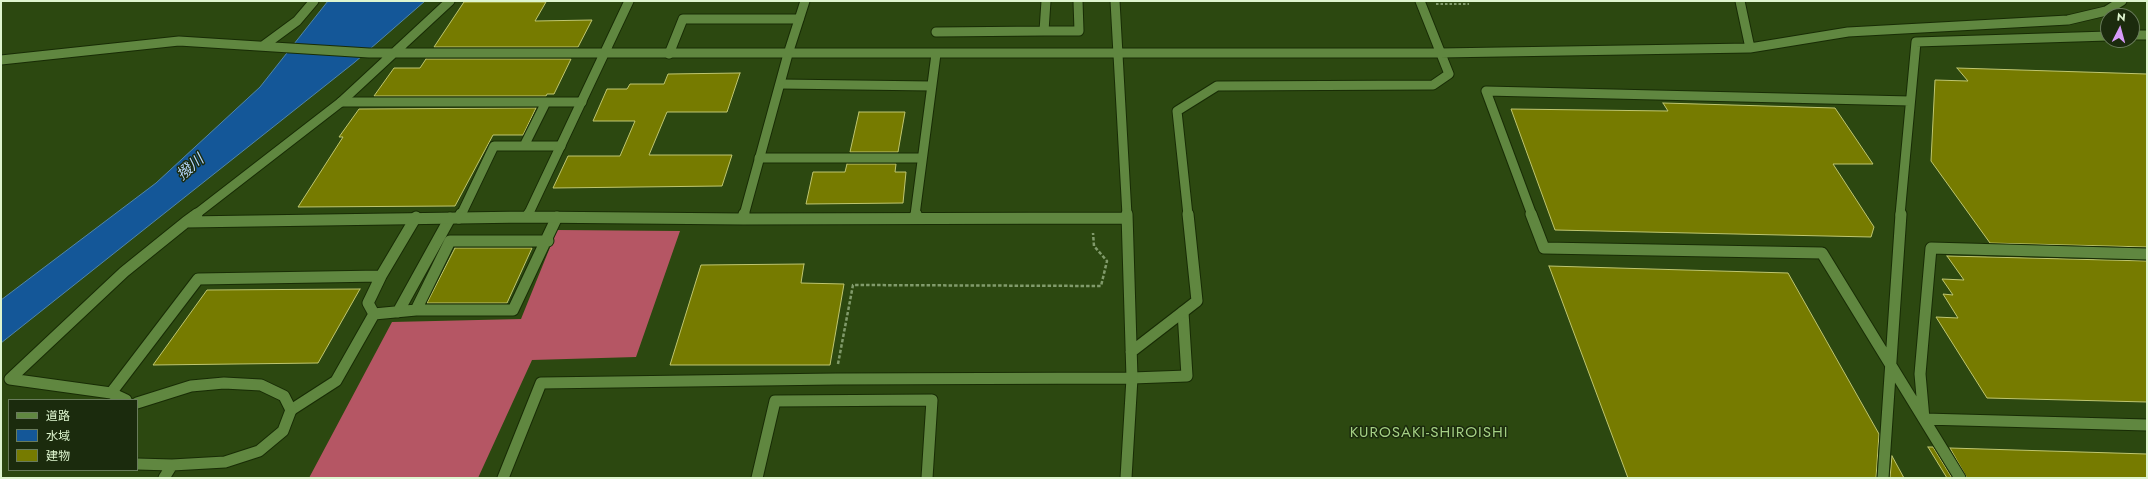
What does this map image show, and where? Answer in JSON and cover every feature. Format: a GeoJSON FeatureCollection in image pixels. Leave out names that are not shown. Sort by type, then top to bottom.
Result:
{"type":"FeatureCollection","features":[{"type":"Feature","properties":{"kind":"street"},"geometry":{"type":"LineString","coordinates":[[263,46],[297,21],[314,1]]}},
{"type":"Feature","properties":{"kind":"street"},"geometry":{"type":"LineString","coordinates":[[124,399],[110,393],[10,379],[124,272],[341,102],[396,53],[450,1]]}},
{"type":"Feature","properties":{"kind":"street"},"geometry":{"type":"LineString","coordinates":[[528,217],[629,1]]}},
{"type":"Feature","properties":{"kind":"street"},"geometry":{"type":"LineString","coordinates":[[743,219],[788,54],[805,1]]}},
{"type":"Feature","properties":{"kind":"street"},"geometry":{"type":"LineString","coordinates":[[1044,31],[1046,1]]}},
{"type":"Feature","properties":{"kind":"street"},"geometry":{"type":"LineString","coordinates":[[936,32],[1079,31],[1078,1]]}},
{"type":"Feature","properties":{"kind":"street"},"geometry":{"type":"LineString","coordinates":[[1114,1],[1127,218],[1132,378],[1126,478]]}},
{"type":"Feature","properties":{"kind":"street"},"geometry":{"type":"LineString","coordinates":[[1740,1],[1750,48]]}},
{"type":"Feature","properties":{"kind":"street"},"geometry":{"type":"LineString","coordinates":[[1,60],[179,41],[369,53],[1440,53],[1750,48],[1848,32],[2068,20],[2106,11],[2122,1]]}},
{"type":"Feature","properties":{"kind":"street"},"geometry":{"type":"LineString","coordinates":[[1131,352],[1196,301],[1177,111],[1217,86],[1433,85],[1449,74],[1421,3]]}},
{"type":"Feature","properties":{"kind":"street"},"geometry":{"type":"LineString","coordinates":[[668,54],[683,19],[800,19]]}},
{"type":"Feature","properties":{"kind":"street"},"geometry":{"type":"LineString","coordinates":[[1883,478],[1890,365],[1910,101],[1916,42],[2100,36]]}},
{"type":"Feature","properties":{"kind":"street"},"geometry":{"type":"LineString","coordinates":[[915,218],[921,158],[936,54]]}},
{"type":"Feature","properties":{"kind":"street"},"geometry":{"type":"LineString","coordinates":[[781,84],[931,86]]}},
{"type":"Feature","properties":{"kind":"street"},"geometry":{"type":"LineString","coordinates":[[1910,101],[1486,91],[1544,248],[1822,253],[1960,478]]}},
{"type":"Feature","properties":{"kind":"street"},"geometry":{"type":"LineString","coordinates":[[341,102],[582,102]]}},
{"type":"Feature","properties":{"kind":"street"},"geometry":{"type":"LineString","coordinates":[[524,146],[546,102]]}},
{"type":"Feature","properties":{"kind":"street"},"geometry":{"type":"LineString","coordinates":[[398,312],[455,218],[494,146],[560,146]]}},
{"type":"Feature","properties":{"kind":"street"},"geometry":{"type":"LineString","coordinates":[[759,158],[921,158]]}},
{"type":"Feature","properties":{"kind":"street"},"geometry":{"type":"LineString","coordinates":[[186,222],[528,217],[743,219],[1127,218]]}},
{"type":"Feature","properties":{"kind":"street"},"geometry":{"type":"LineString","coordinates":[[374,314],[416,310],[513,310],[548,241],[557,217]]}},
{"type":"Feature","properties":{"kind":"street"},"geometry":{"type":"LineString","coordinates":[[374,314],[368,303],[381,276],[416,218]]}},
{"type":"Feature","properties":{"kind":"street"},"geometry":{"type":"LineString","coordinates":[[416,310],[450,241],[548,241]]}},
{"type":"Feature","properties":{"kind":"street"},"geometry":{"type":"LineString","coordinates":[[1924,419],[1920,374],[1931,248],[2147,254]]}},
{"type":"Feature","properties":{"kind":"street"},"geometry":{"type":"LineString","coordinates":[[110,393],[198,279],[381,276]]}},
{"type":"Feature","properties":{"kind":"street"},"geometry":{"type":"LineString","coordinates":[[503,478],[541,383],[836,379],[1132,378],[1187,376],[1183,312]]}},
{"type":"Feature","properties":{"kind":"street"},"geometry":{"type":"LineString","coordinates":[[138,464],[172,465],[225,462],[259,451],[283,431],[291,410],[336,380],[374,314]]}},
{"type":"Feature","properties":{"kind":"street"},"geometry":{"type":"LineString","coordinates":[[138,403],[164,393],[191,386],[224,383],[261,385],[284,396],[291,410]]}},
{"type":"Feature","properties":{"kind":"street"},"geometry":{"type":"LineString","coordinates":[[757,478],[775,401],[932,400],[927,478]]}},
{"type":"Feature","properties":{"kind":"street"},"geometry":{"type":"LineString","coordinates":[[1924,419],[2147,426]]}},
{"type":"Feature","properties":{"kind":"street"},"geometry":{"type":"LineString","coordinates":[[164,478],[172,465]]}},
{"type":"Feature","properties":{"kind":"path"},"geometry":{"type":"LineString","coordinates":[[1421,3],[1469,4]]}},
{"type":"Feature","properties":{"kind":"path"},"geometry":{"type":"LineString","coordinates":[[836,379],[853,285],[1102,286],[1107,261],[1094,246],[1091,219]]}},
{"type":"Feature","properties":{"kind":"shaded area"},"geometry":{"type":"Polygon","coordinates":[[[557,230],[680,231],[636,357],[532,360],[478,478],[309,478],[392,322],[521,319],[557,230]]]}},
{"type":"Feature","properties":{"kind":"water","name":"撥川"},"geometry":{"type":"Polygon","coordinates":[[[328,1],[425,1],[355,62],[1,343],[1,300],[156,183],[260,87],[328,1]]]}},
{"type":"Feature","properties":{"kind":"building"},"geometry":{"type":"Polygon","coordinates":[[[464,2],[546,2],[535,21],[592,20],[578,47],[434,47],[464,2]]]}},
{"type":"Feature","properties":{"kind":"building"},"geometry":{"type":"Polygon","coordinates":[[[426,59],[571,59],[554,94],[547,94],[546,96],[374,96],[394,68],[420,68],[426,59]]]}},
{"type":"Feature","properties":{"kind":"building"},"geometry":{"type":"Polygon","coordinates":[[[1957,68],[2147,74],[2147,247],[1990,243],[1931,161],[1935,80],[1968,81],[1957,68]]]}},
{"type":"Feature","properties":{"kind":"building"},"geometry":{"type":"Polygon","coordinates":[[[740,73],[727,112],[667,112],[649,155],[732,155],[722,186],[553,188],[568,156],[620,156],[635,121],[593,121],[607,89],[627,89],[630,84],[664,84],[668,74],[740,73]]]}},
{"type":"Feature","properties":{"kind":"building"},"geometry":{"type":"Polygon","coordinates":[[[1663,103],[1835,108],[1873,164],[1833,164],[1874,227],[1871,237],[1555,230],[1511,109],[1668,111],[1663,103]]]}},
{"type":"Feature","properties":{"kind":"building"},"geometry":{"type":"Polygon","coordinates":[[[536,108],[523,135],[493,135],[455,206],[298,207],[343,137],[339,137],[359,109],[536,108]]]}},
{"type":"Feature","properties":{"kind":"building"},"geometry":{"type":"Polygon","coordinates":[[[859,112],[905,112],[898,152],[850,152],[859,112]]]}},
{"type":"Feature","properties":{"kind":"building"},"geometry":{"type":"Polygon","coordinates":[[[847,164],[896,164],[895,172],[906,172],[903,203],[806,204],[813,172],[845,172],[847,164]]]}},
{"type":"Feature","properties":{"kind":"building"},"geometry":{"type":"Polygon","coordinates":[[[455,248],[532,248],[507,303],[427,303],[455,248]]]}},
{"type":"Feature","properties":{"kind":"building"},"geometry":{"type":"Polygon","coordinates":[[[1947,256],[2147,261],[2147,402],[1987,398],[1936,317],[1958,318],[1943,294],[1953,295],[1942,279],[1964,280],[1947,256]]]}},
{"type":"Feature","properties":{"kind":"building"},"geometry":{"type":"Polygon","coordinates":[[[804,264],[801,283],[844,284],[830,365],[670,365],[701,265],[804,264]]]}},
{"type":"Feature","properties":{"kind":"building"},"geometry":{"type":"Polygon","coordinates":[[[1549,266],[1788,273],[1879,434],[1876,478],[1628,478],[1549,266]]]}},
{"type":"Feature","properties":{"kind":"building"},"geometry":{"type":"Polygon","coordinates":[[[360,289],[318,363],[153,365],[207,290],[360,289]]]}},
{"type":"Feature","properties":{"kind":"building"},"geometry":{"type":"Polygon","coordinates":[[[1928,447],[1933,447],[1952,478],[1947,478],[1928,447]]]}},
{"type":"Feature","properties":{"kind":"building"},"geometry":{"type":"Polygon","coordinates":[[[1950,448],[2147,454],[2147,478],[1967,478],[1950,448]]]}},
{"type":"Feature","properties":{"kind":"building"},"geometry":{"type":"Polygon","coordinates":[[[1892,456],[1904,478],[1890,478],[1892,456]]]}},
{"type":"Feature","properties":{"kind":"district","name":"KUROSAKI-SHIROISHI"},"geometry":{"type":"Point","coordinates":[1429,433]}}]}
